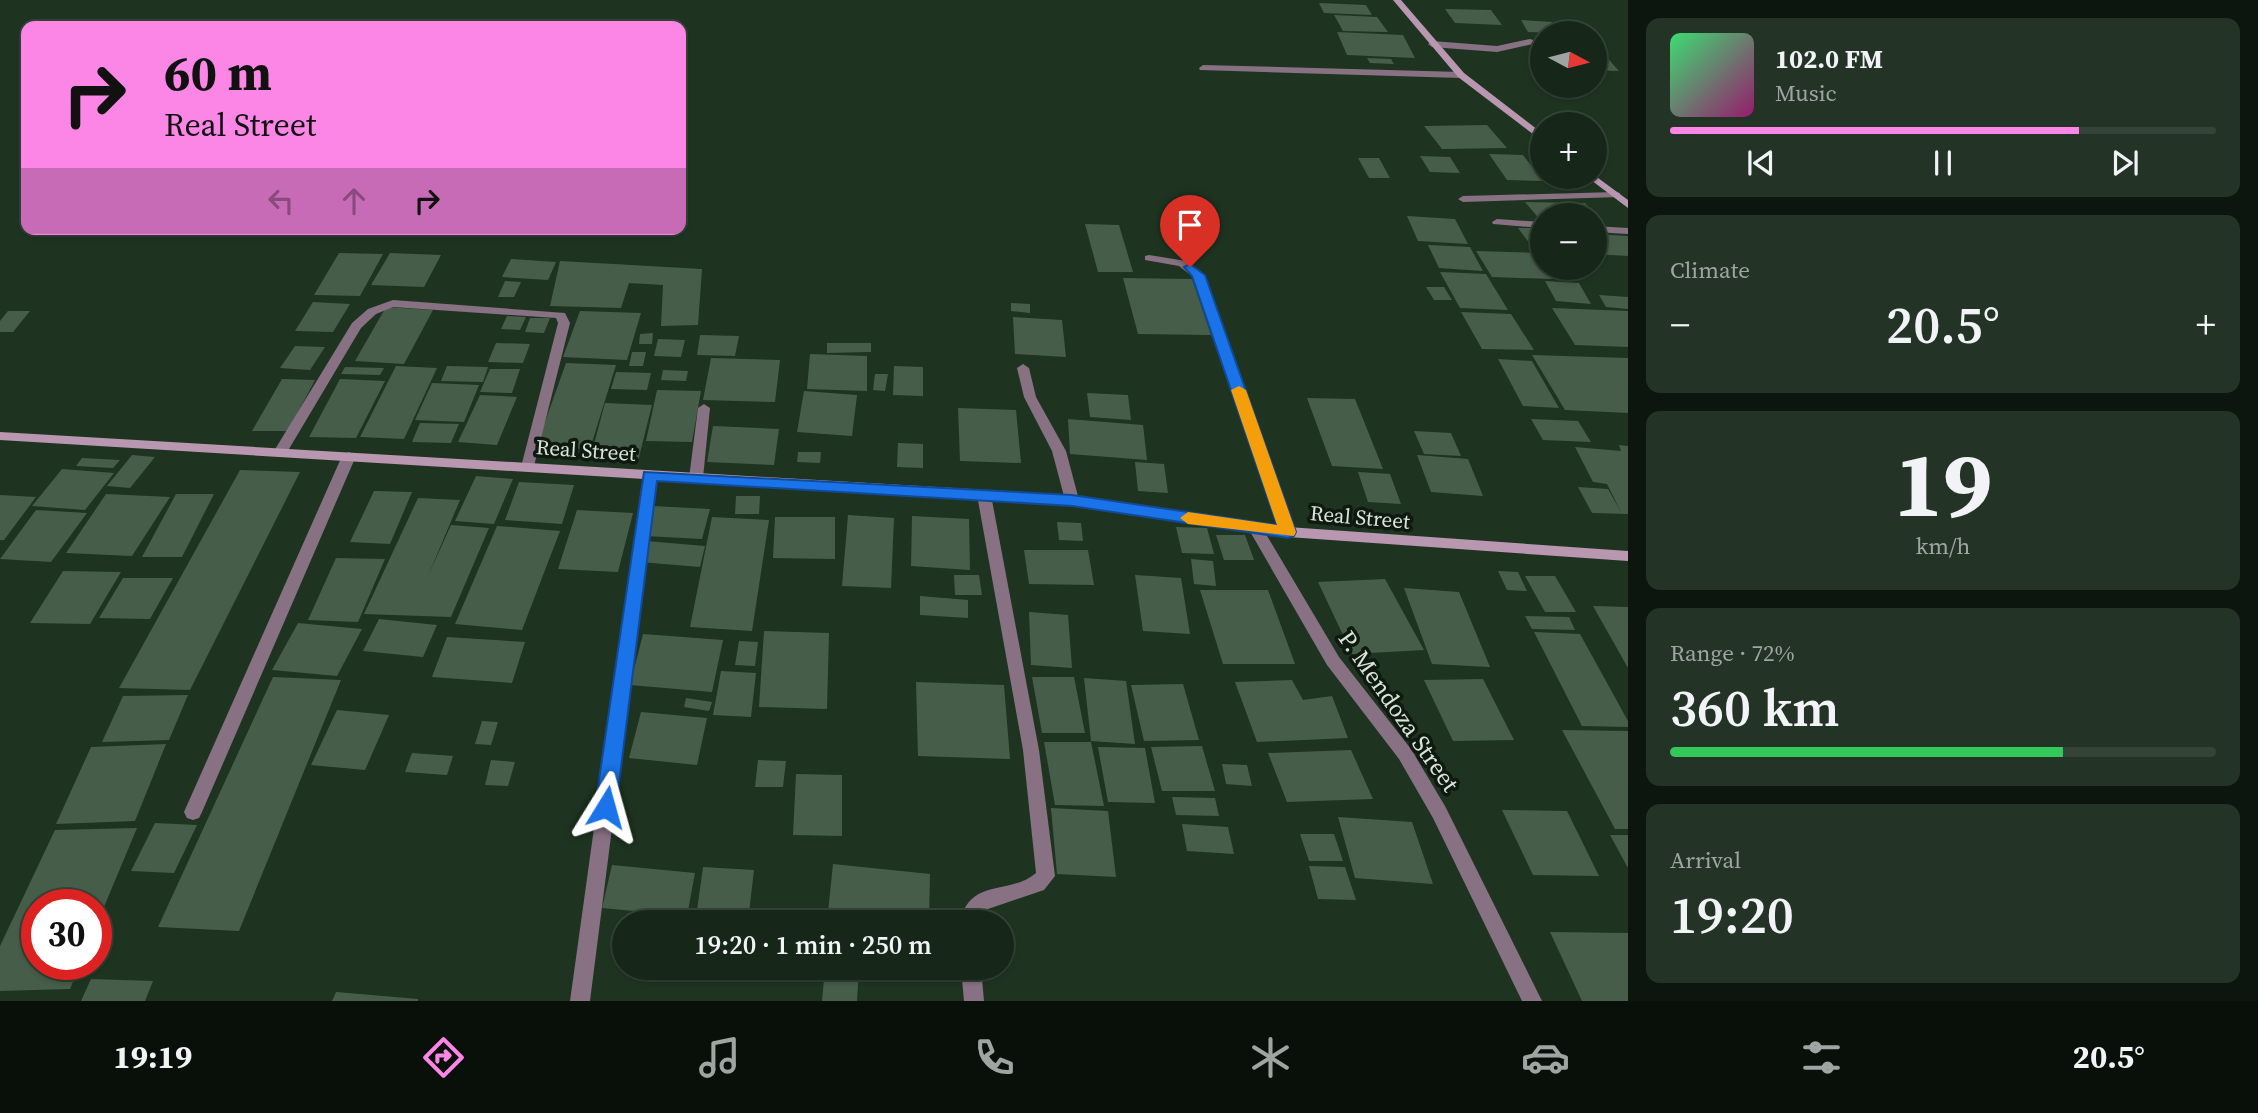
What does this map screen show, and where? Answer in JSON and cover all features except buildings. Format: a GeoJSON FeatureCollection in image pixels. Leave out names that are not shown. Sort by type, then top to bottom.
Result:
{"type":"FeatureCollection","features":[{"type":"Feature","properties":{"kind":"street"},"geometry":{"type":"LineString","coordinates":[[1386,0],[1397,0],[1461,75],[1530,129]]}},
{"type":"Feature","properties":{"kind":"street"},"geometry":{"type":"LineString","coordinates":[[1432,44],[1497,50],[1530,42]]}},
{"type":"Feature","properties":{"kind":"street"},"geometry":{"type":"LineString","coordinates":[[1203,68],[1461,75]]}},
{"type":"Feature","properties":{"kind":"street"},"geometry":{"type":"LineString","coordinates":[[1607,189],[1628,205]]}},
{"type":"Feature","properties":{"kind":"street"},"geometry":{"type":"LineString","coordinates":[[1463,199],[1615,195]]}},
{"type":"Feature","properties":{"kind":"street"},"geometry":{"type":"LineString","coordinates":[[1497,222],[1530,224]]}},
{"type":"Feature","properties":{"kind":"street"},"geometry":{"type":"LineString","coordinates":[[1607,230],[1628,231]]}},
{"type":"Feature","properties":{"kind":"street"},"geometry":{"type":"LineString","coordinates":[[1149,258],[1182,263],[1198,275],[1288,532]]}},
{"type":"Feature","properties":{"kind":"street"},"geometry":{"type":"LineString","coordinates":[[281,452],[356,326],[366,314],[379,306],[393,303],[561,315],[564,323],[528,467]]}},
{"type":"Feature","properties":{"kind":"street"},"geometry":{"type":"LineString","coordinates":[[1023,368],[1030,397],[1059,451],[1072,500]]}},
{"type":"Feature","properties":{"kind":"street"},"geometry":{"type":"LineString","coordinates":[[696,478],[704,408]]}},
{"type":"Feature","properties":{"kind":"street","name":"Real Street"},"geometry":{"type":"LineString","coordinates":[[0,436],[1072,500],[1288,532],[1628,556]]}},
{"type":"Feature","properties":{"kind":"street"},"geometry":{"type":"LineString","coordinates":[[192,812],[349,456]]}},
{"type":"Feature","properties":{"kind":"street"},"geometry":{"type":"LineString","coordinates":[[580,1001],[650,475]]}},
{"type":"Feature","properties":{"kind":"street"},"geometry":{"type":"LineString","coordinates":[[970,910],[976,903],[1024,891],[1040,884],[1046,876],[1031,750],[984,495]]}},
{"type":"Feature","properties":{"kind":"street","name":"P. Mendoza Street"},"geometry":{"type":"LineString","coordinates":[[1255,528],[1333,661],[1405,754],[1432,800],[1532,1001]]}},
{"type":"Feature","properties":{"kind":"street"},"geometry":{"type":"LineString","coordinates":[[972,980],[974,1001]]}},
{"type":"Feature","properties":{"kind":"slow traffic"},"geometry":{"type":"LineString","coordinates":[[1188,518],[1288,532],[1239,390]]}},
{"type":"Feature","properties":{"kind":"route"},"geometry":{"type":"LineString","coordinates":[[606,807],[650,475],[1072,500],[1288,532],[1198,275],[1190,267]]}}]}
